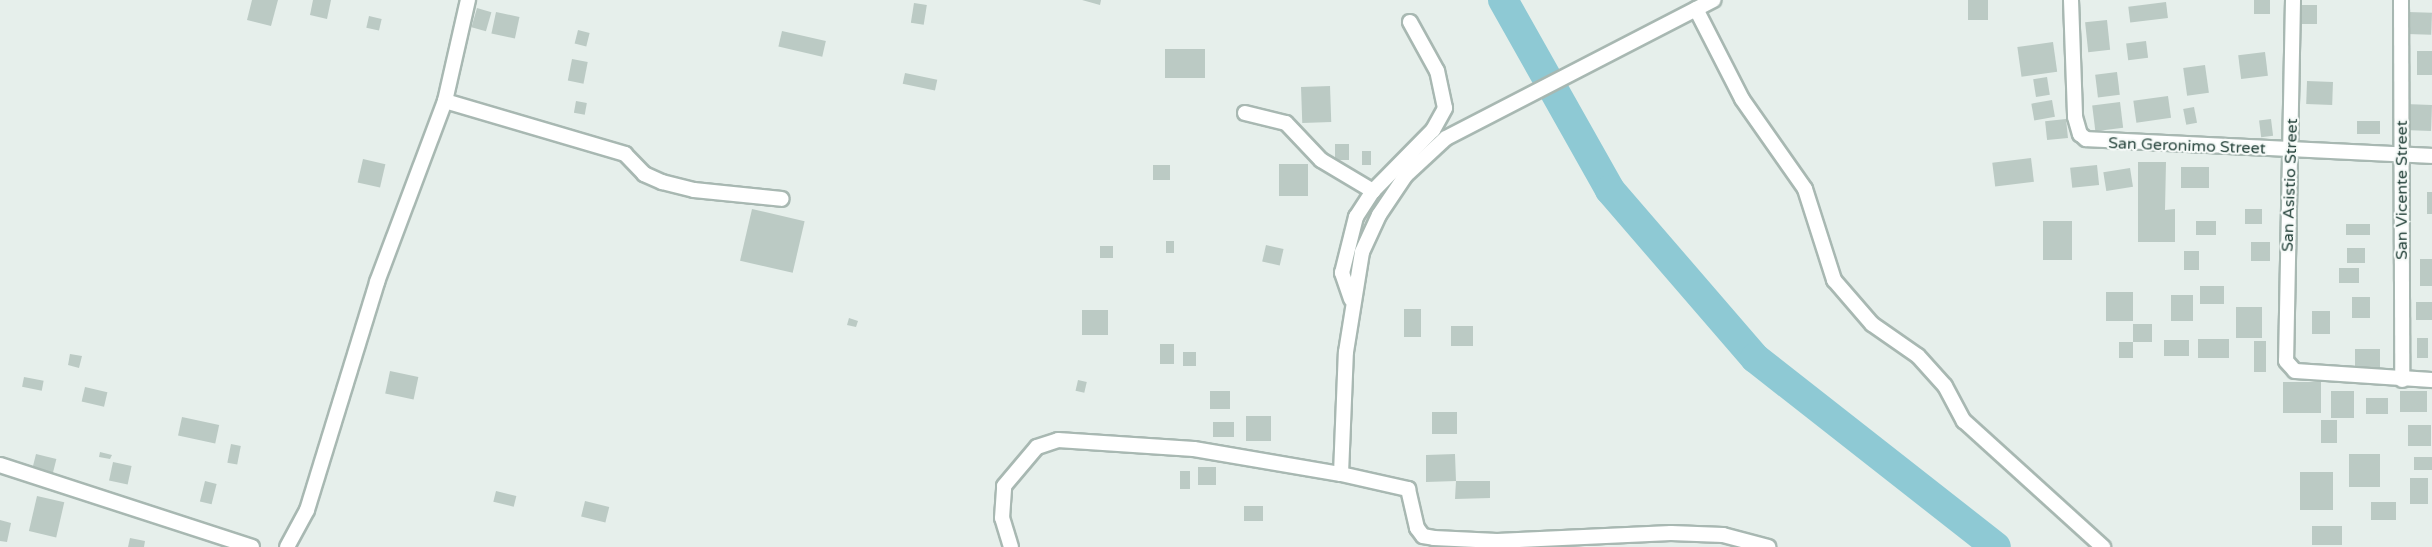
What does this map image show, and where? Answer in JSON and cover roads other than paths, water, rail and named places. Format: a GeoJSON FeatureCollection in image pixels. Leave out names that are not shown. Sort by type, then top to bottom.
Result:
{"type":"FeatureCollection","features":[{"type":"Feature","properties":{"kind":"street"},"geometry":{"type":"LineString","coordinates":[[287,547],[307,510],[377,282],[445,101],[468,0]]}},
{"type":"Feature","properties":{"kind":"street"},"geometry":{"type":"LineString","coordinates":[[1341,474],[1346,352],[1352,301],[1362,252],[1379,215],[1423,156],[1466,128],[1713,0]]}},
{"type":"Feature","properties":{"kind":"street","name":"San Geronimo Street"},"geometry":{"type":"LineString","coordinates":[[2071,0],[2075,117],[2080,134],[2086,139],[2293,151],[2432,156]]}},
{"type":"Feature","properties":{"kind":"street","name":"San Asistio Street"},"geometry":{"type":"LineString","coordinates":[[2294,0],[2293,151],[2286,351],[2289,368],[2402,380]]}},
{"type":"Feature","properties":{"kind":"street","name":"San Vicente Street"},"geometry":{"type":"LineString","coordinates":[[2401,0],[2402,380]]}},
{"type":"Feature","properties":{"kind":"street"},"geometry":{"type":"LineString","coordinates":[[1690,12],[1742,99],[1805,189],[1834,280],[1872,324],[1918,356],[1944,386],[1964,421],[2103,547]]}},
{"type":"Feature","properties":{"kind":"street"},"geometry":{"type":"LineString","coordinates":[[1352,301],[1342,273],[1344,255],[1356,217],[1373,191],[1433,130],[1445,108],[1437,70],[1410,22]]}},
{"type":"Feature","properties":{"kind":"street"},"geometry":{"type":"LineString","coordinates":[[445,101],[625,154],[644,174],[663,182],[694,190],[782,199]]}},
{"type":"Feature","properties":{"kind":"street"},"geometry":{"type":"LineString","coordinates":[[1245,113],[1286,123],[1321,160],[1373,191]]}},
{"type":"Feature","properties":{"kind":"street"},"geometry":{"type":"LineString","coordinates":[[2402,380],[2432,380]]}},
{"type":"Feature","properties":{"kind":"street"},"geometry":{"type":"LineString","coordinates":[[1011,547],[1002,518],[1004,486],[1037,447],[1058,440],[1103,440],[1194,449],[1341,474],[1408,489],[1413,518],[1423,536],[1562,543],[1671,533],[1723,536],[1768,547]]}},
{"type":"Feature","properties":{"kind":"street"},"geometry":{"type":"LineString","coordinates":[[0,465],[252,547]]}},
{"type":"Feature","properties":{"kind":"waterway"},"geometry":{"type":"LineString","coordinates":[[1503,0],[1610,190],[1755,358],[1996,547]]}}]}
